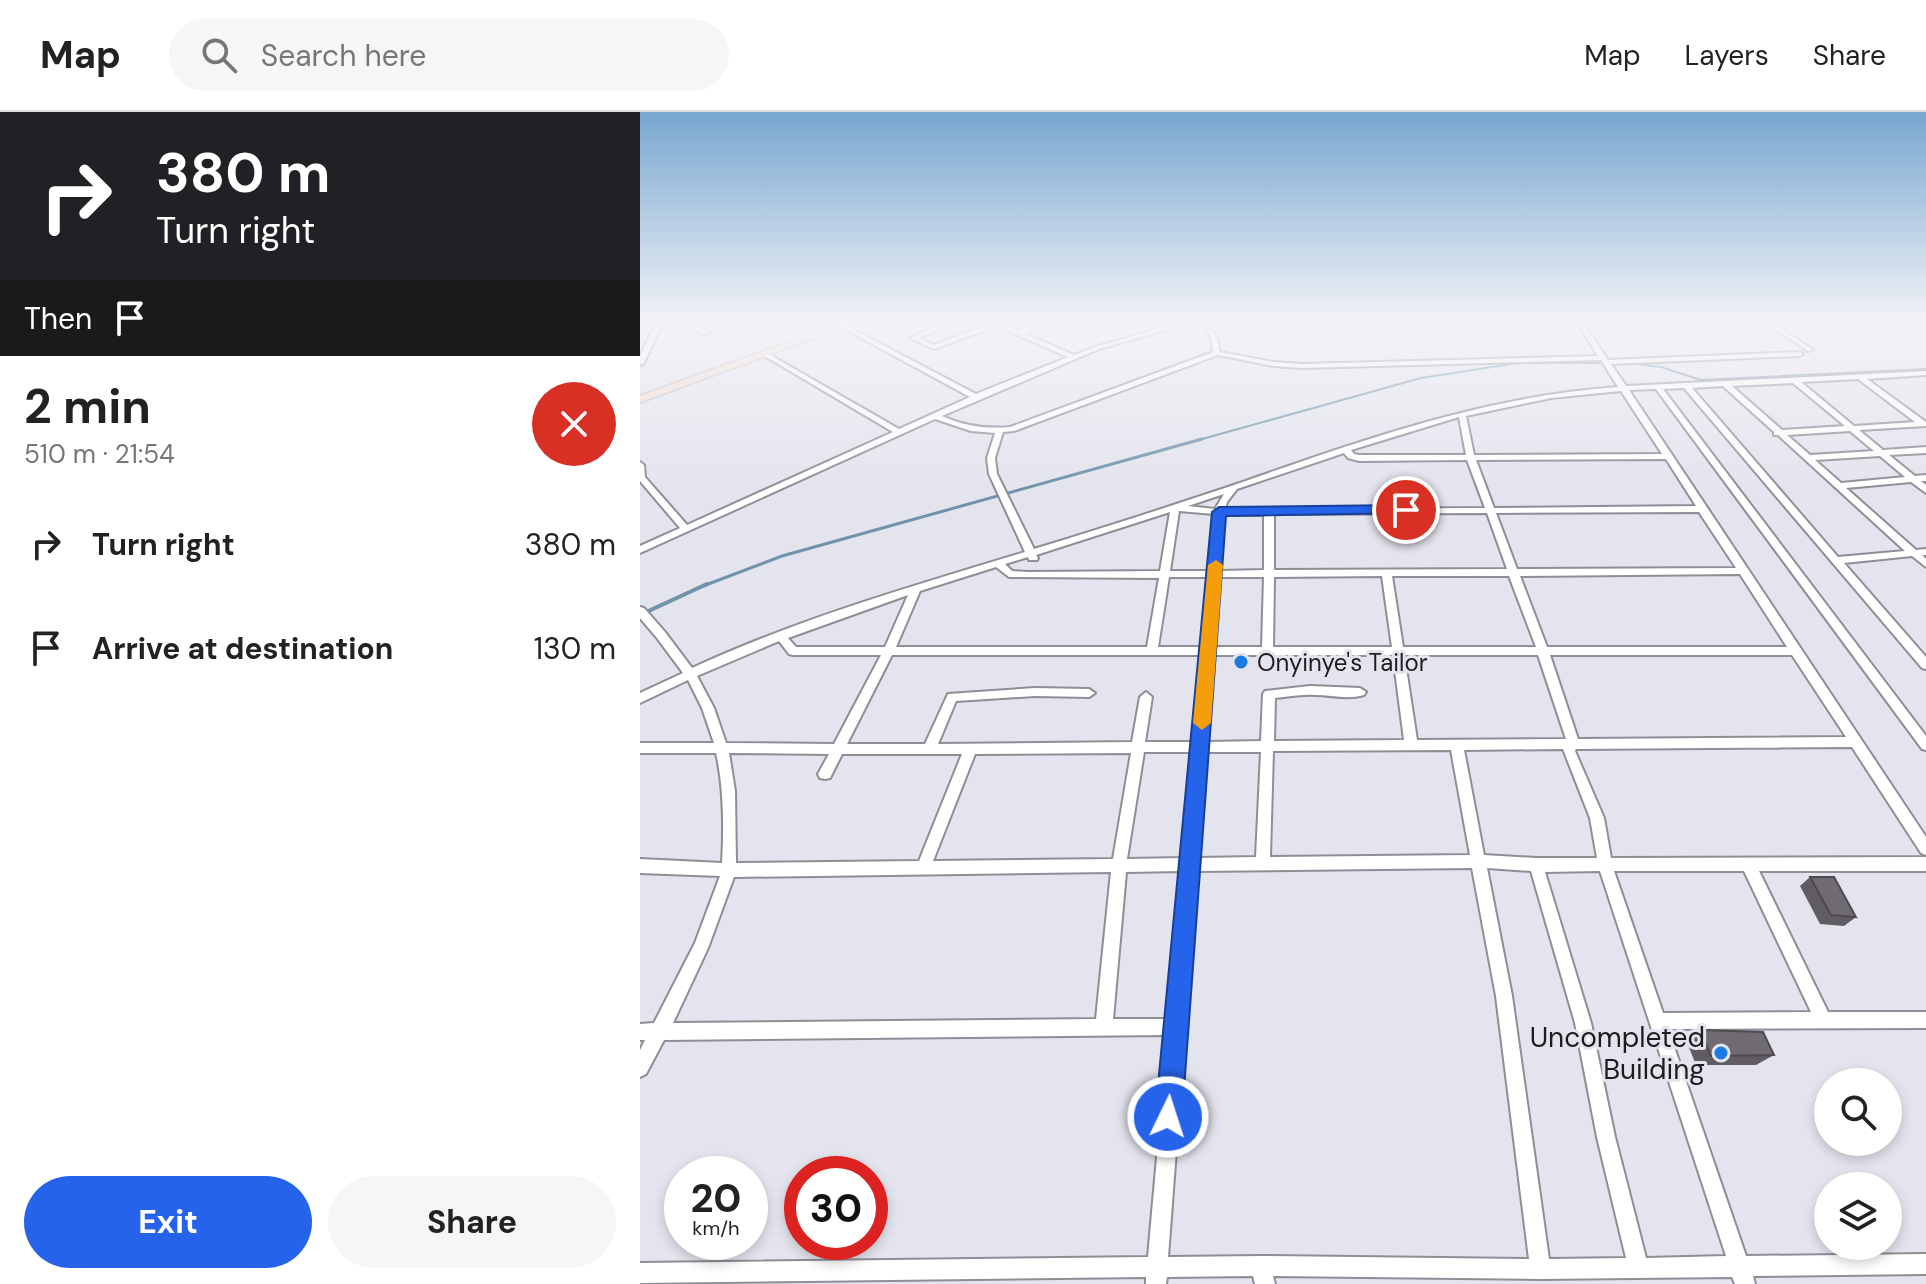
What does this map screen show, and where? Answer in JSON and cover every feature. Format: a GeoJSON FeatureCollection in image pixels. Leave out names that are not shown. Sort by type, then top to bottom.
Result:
{"type":"FeatureCollection","features":[{"type":"Feature","properties":{"kind":"main road"},"geometry":{"type":"LineString","coordinates":[[641,398],[695,379]]}},
{"type":"Feature","properties":{"kind":"street"},"geometry":{"type":"LineString","coordinates":[[807,379],[899,432]]}},
{"type":"Feature","properties":{"kind":"street"},"geometry":{"type":"LineString","coordinates":[[943,379],[976,397]]}},
{"type":"Feature","properties":{"kind":"street"},"geometry":{"type":"LineString","coordinates":[[640,550],[934,415],[1021,379]]}},
{"type":"Feature","properties":{"kind":"street"},"geometry":{"type":"LineString","coordinates":[[934,415],[973,431],[1000,430],[1145,379]]}},
{"type":"Feature","properties":{"kind":"street"},"geometry":{"type":"LineString","coordinates":[[1617,379],[1665,457],[1926,849]]}},
{"type":"Feature","properties":{"kind":"street"},"geometry":{"type":"LineString","coordinates":[[640,698],[691,673],[915,591],[1032,556],[1345,449],[1462,414],[1550,396],[1823,379]]}},
{"type":"Feature","properties":{"kind":"street"},"geometry":{"type":"LineString","coordinates":[[1862,379],[1925,425]]}},
{"type":"Feature","properties":{"kind":"street"},"geometry":{"type":"LineString","coordinates":[[1794,380],[1926,490]]}},
{"type":"Feature","properties":{"kind":"street"},"geometry":{"type":"LineString","coordinates":[[1725,384],[1926,564]]}},
{"type":"Feature","properties":{"kind":"street"},"geometry":{"type":"LineString","coordinates":[[1686,386],[1926,665]]}},
{"type":"Feature","properties":{"kind":"street"},"geometry":{"type":"LineString","coordinates":[[1658,387],[1926,745]]}},
{"type":"Feature","properties":{"kind":"street"},"geometry":{"type":"LineString","coordinates":[[1462,414],[1471,459],[1573,742],[1569,751],[1597,818],[1605,865],[1742,1276]]}},
{"type":"Feature","properties":{"kind":"street"},"geometry":{"type":"LineString","coordinates":[[1777,433],[1925,425]]}},
{"type":"Feature","properties":{"kind":"street"},"geometry":{"type":"LineString","coordinates":[[1000,430],[991,458],[1001,493],[1032,556]]}},
{"type":"Feature","properties":{"kind":"street"},"geometry":{"type":"LineString","coordinates":[[1345,449],[1351,456],[1359,458],[1665,457]]}},
{"type":"Feature","properties":{"kind":"street"},"geometry":{"type":"LineString","coordinates":[[1806,458],[1926,450]]}},
{"type":"Feature","properties":{"kind":"street"},"geometry":{"type":"LineString","coordinates":[[640,465],[641,477],[686,530]]}},
{"type":"Feature","properties":{"kind":"street"},"geometry":{"type":"LineString","coordinates":[[1837,486],[1926,478]]}},
{"type":"Feature","properties":{"kind":"street"},"geometry":{"type":"LineString","coordinates":[[1156,1276],[1219,512],[1223,501],[1236,486]]}},
{"type":"Feature","properties":{"kind":"street"},"geometry":{"type":"LineString","coordinates":[[1175,508],[1219,512],[1700,509]]}},
{"type":"Feature","properties":{"kind":"street"},"geometry":{"type":"LineString","coordinates":[[1152,652],[1175,508]]}},
{"type":"Feature","properties":{"kind":"street"},"geometry":{"type":"LineString","coordinates":[[1267,651],[1270,610],[1267,574],[1269,511]]}},
{"type":"Feature","properties":{"kind":"street"},"geometry":{"type":"LineString","coordinates":[[1837,560],[1926,552]]}},
{"type":"Feature","properties":{"kind":"street"},"geometry":{"type":"LineString","coordinates":[[998,564],[1009,574],[1742,571]]}},
{"type":"Feature","properties":{"kind":"street"},"geometry":{"type":"LineString","coordinates":[[1387,574],[1411,744]]}},
{"type":"Feature","properties":{"kind":"street"},"geometry":{"type":"LineString","coordinates":[[825,774],[888,652],[915,591]]}},
{"type":"Feature","properties":{"kind":"street"},"geometry":{"type":"LineString","coordinates":[[640,1068],[703,938],[728,870],[730,806],[724,748],[691,673],[643,614]]}},
{"type":"Feature","properties":{"kind":"street"},"geometry":{"type":"LineString","coordinates":[[782,638],[793,651],[1794,651]]}},
{"type":"Feature","properties":{"kind":"street"},"geometry":{"type":"LineString","coordinates":[[1263,865],[1269,694],[1310,690],[1360,692],[1347,694]]}},
{"type":"Feature","properties":{"kind":"street"},"geometry":{"type":"LineString","coordinates":[[929,749],[952,697],[1035,692],[1089,693]]}},
{"type":"Feature","properties":{"kind":"street"},"geometry":{"type":"LineString","coordinates":[[1104,1026],[1119,866],[1146,697]]}},
{"type":"Feature","properties":{"kind":"street"},"geometry":{"type":"LineString","coordinates":[[640,748],[929,749],[1855,742]]}},
{"type":"Feature","properties":{"kind":"street"},"geometry":{"type":"LineString","coordinates":[[1456,744],[1504,996],[1540,1269]]}},
{"type":"Feature","properties":{"kind":"street"},"geometry":{"type":"LineString","coordinates":[[923,868],[971,748]]}},
{"type":"Feature","properties":{"kind":"street"},"geometry":{"type":"LineString","coordinates":[[640,866],[728,870],[1478,861],[1536,865],[1926,864]]}},
{"type":"Feature","properties":{"kind":"street"},"geometry":{"type":"LineString","coordinates":[[1748,864],[1824,1021]]}},
{"type":"Feature","properties":{"kind":"street"},"geometry":{"type":"LineString","coordinates":[[1536,865],[1583,1023],[1606,1137],[1638,1266]]}},
{"type":"Feature","properties":{"kind":"street"},"geometry":{"type":"LineString","coordinates":[[1657,1021],[1926,1020]]}},
{"type":"Feature","properties":{"kind":"street"},"geometry":{"type":"LineString","coordinates":[[640,1032],[1175,1027]]}},
{"type":"Feature","properties":{"kind":"street"},"geometry":{"type":"LineString","coordinates":[[640,1273],[677,1278],[1156,1276],[1638,1266],[1742,1276],[1926,1264]]}},
{"type":"Feature","properties":{"kind":"building"},"geometry":{"type":"Polygon","coordinates":[[[1810,877],[1834,877],[1856,917],[1831,915],[1810,877]]]}},
{"type":"Feature","properties":{"kind":"building"},"geometry":{"type":"Polygon","coordinates":[[[1700,1030],[1763,1032],[1774,1055],[1711,1056],[1700,1030]]]}},
{"type":"Feature","properties":{"kind":"waterway"},"geometry":{"type":"LineString","coordinates":[[1195,441],[1419,379]]}},
{"type":"Feature","properties":{"kind":"waterway"},"geometry":{"type":"LineString","coordinates":[[1697,379],[1728,379]]}},
{"type":"Feature","properties":{"kind":"waterway"},"geometry":{"type":"LineString","coordinates":[[703,586],[782,556],[1202,439]]}},
{"type":"Feature","properties":{"kind":"waterway"},"geometry":{"type":"LineString","coordinates":[[640,615],[707,584]]}},
{"type":"Feature","properties":{"kind":"slow traffic"},"geometry":{"type":"LineString","coordinates":[[1202,723],[1216,565]]}},
{"type":"Feature","properties":{"kind":"place","name":"Onyinye's Tailor"},"geometry":{"type":"Point","coordinates":[1241,662]}},
{"type":"Feature","properties":{"kind":"place","name":"Uncompleted Building"},"geometry":{"type":"Point","coordinates":[1721,1053]}},
{"type":"Feature","properties":{"kind":"route"},"geometry":{"type":"LineString","coordinates":[[1168,1117],[1219,512],[1406,510]]}}]}
